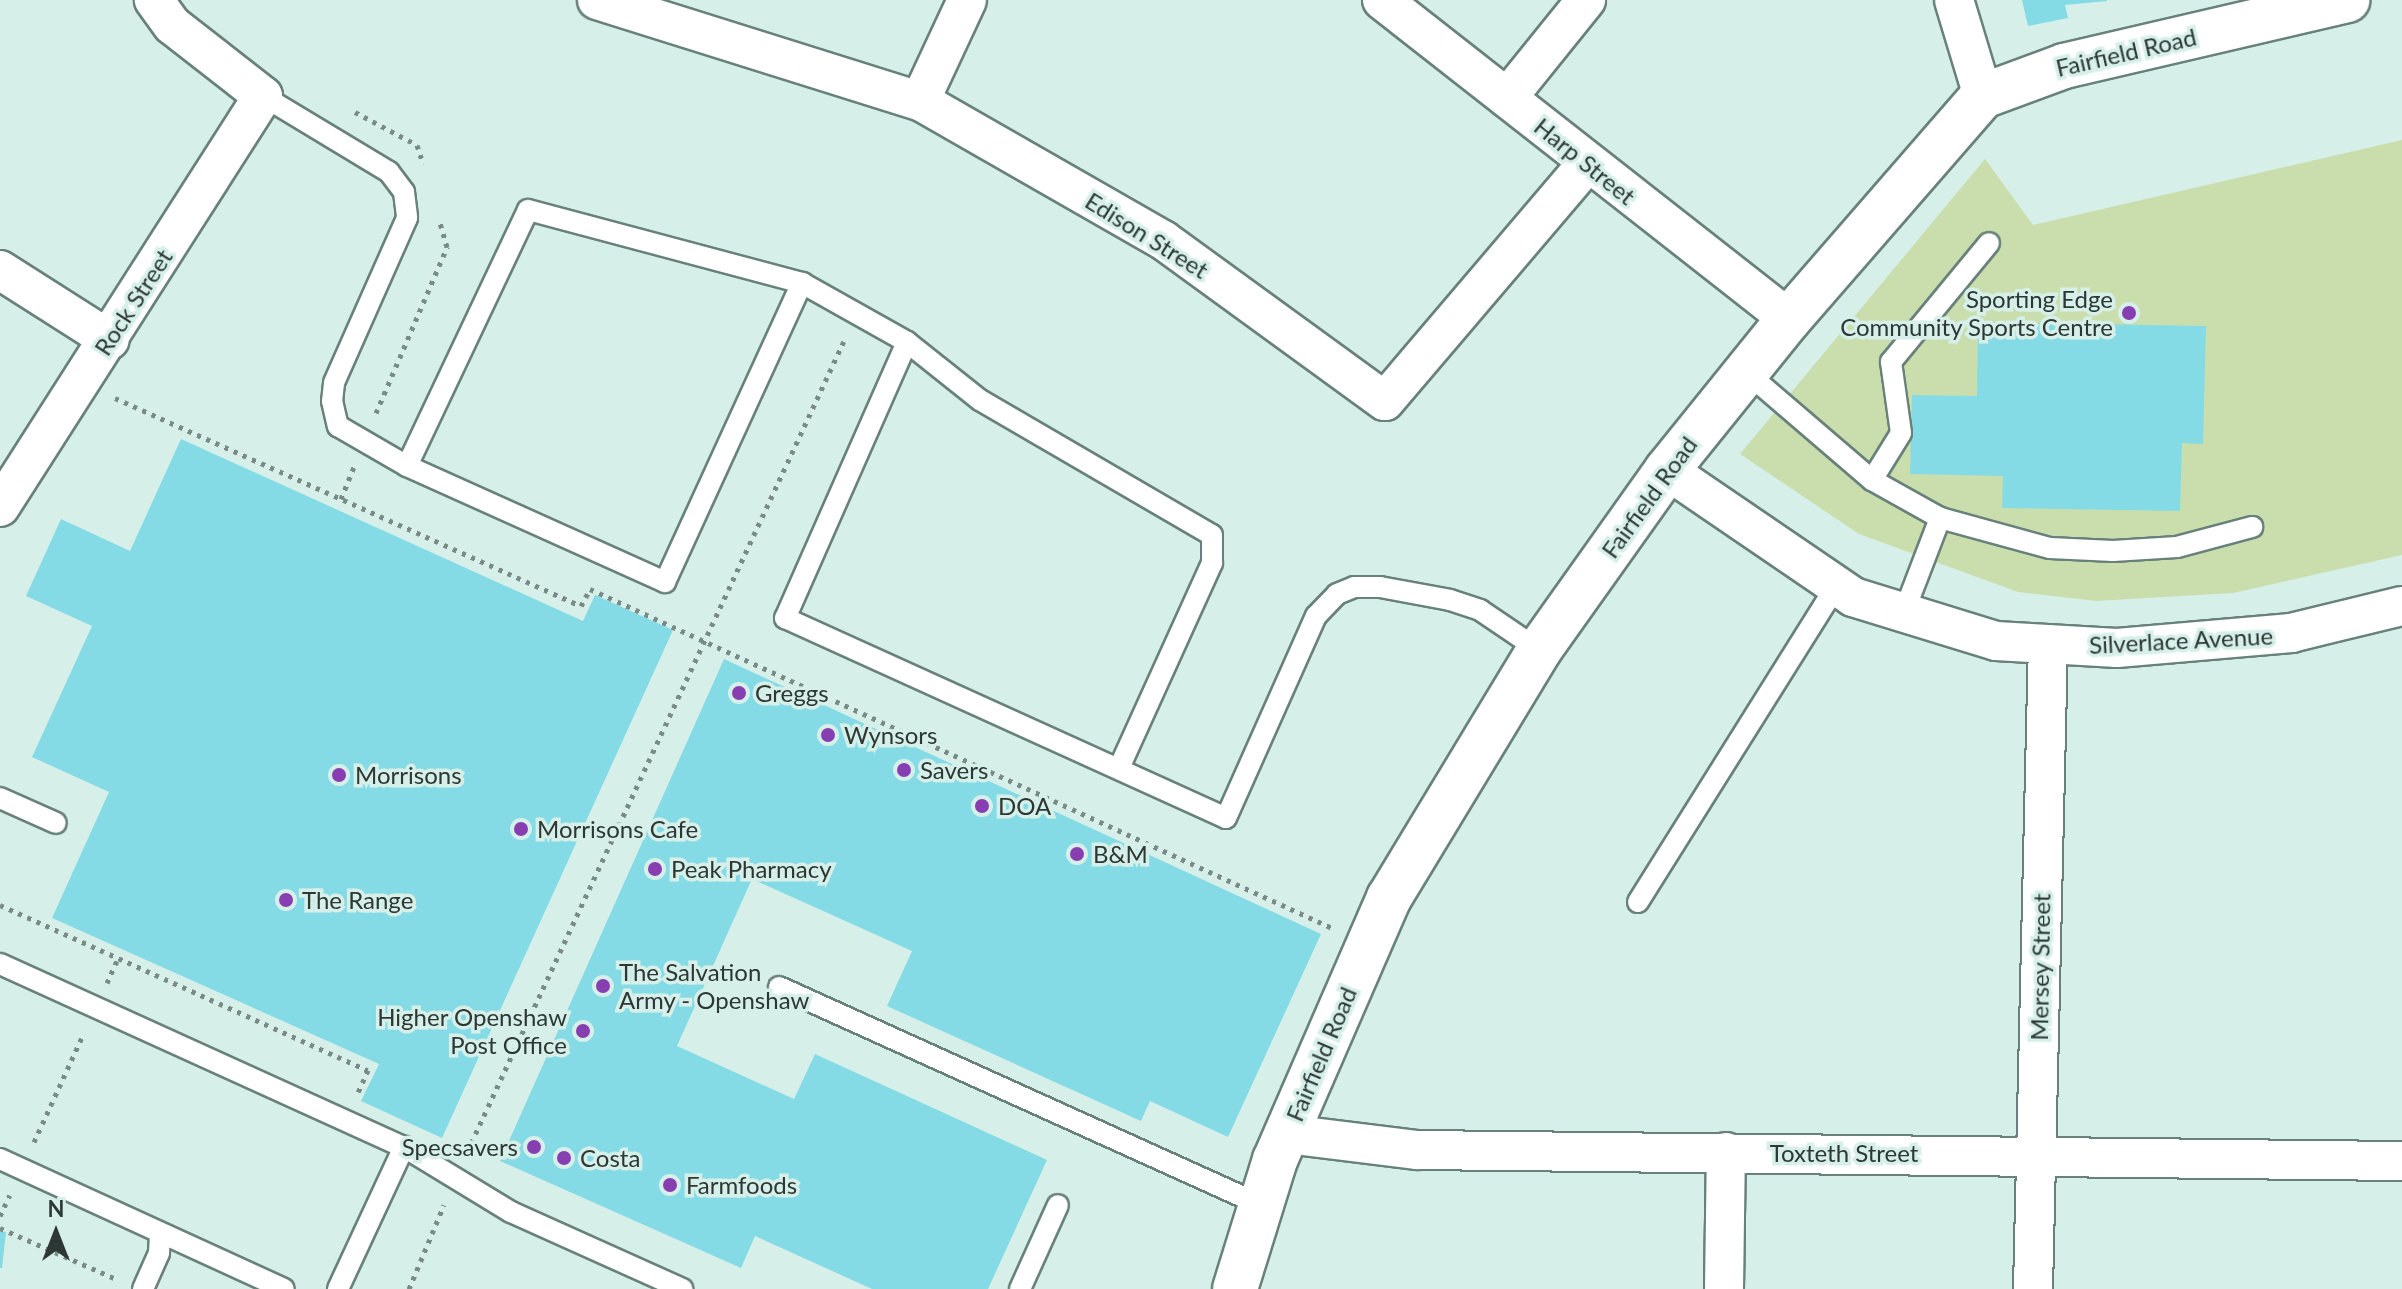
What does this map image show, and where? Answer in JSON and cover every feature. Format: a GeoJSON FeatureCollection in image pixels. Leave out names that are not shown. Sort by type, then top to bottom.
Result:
{"type":"FeatureCollection","features":[{"type":"Feature","properties":{"kind":"street"},"geometry":{"type":"LineString","coordinates":[[154,0],[172,25],[263,96]]}},
{"type":"Feature","properties":{"kind":"street","name":"Edison Street"},"geometry":{"type":"LineString","coordinates":[[597,0],[920,101],[1163,240],[1385,401],[1587,164]]}},
{"type":"Feature","properties":{"kind":"street"},"geometry":{"type":"LineString","coordinates":[[920,101],[967,0]]}},
{"type":"Feature","properties":{"kind":"street","name":"Harp Street"},"geometry":{"type":"LineString","coordinates":[[1382,0],[1587,164],[1789,319]]}},
{"type":"Feature","properties":{"kind":"street"},"geometry":{"type":"LineString","coordinates":[[1507,98],[1586,0]]}},
{"type":"Feature","properties":{"kind":"street"},"geometry":{"type":"LineString","coordinates":[[1954,0],[1983,96]]}},
{"type":"Feature","properties":{"kind":"street","name":"Fairfield Road"},"geometry":{"type":"LineString","coordinates":[[1235,1289],[1287,1134],[1389,898],[1539,650],[1667,470],[1789,319],[1983,96],[2064,66],[2347,0]]}},
{"type":"Feature","properties":{"kind":"street","name":"Rock Street"},"geometry":{"type":"LineString","coordinates":[[0,507],[110,340],[263,96]]}},
{"type":"Feature","properties":{"kind":"street"},"geometry":{"type":"LineString","coordinates":[[0,270],[110,340]]}},
{"type":"Feature","properties":{"kind":"street","name":"Silverlace Avenue"},"geometry":{"type":"LineString","coordinates":[[1667,470],[1853,597],[1996,641],[2117,648],[2291,633],[2402,606]]}},
{"type":"Feature","properties":{"kind":"street","name":"Mersey Street"},"geometry":{"type":"LineString","coordinates":[[2033,1289],[2048,644]]}},
{"type":"Feature","properties":{"kind":"street","name":"Toxteth Street"},"geometry":{"type":"LineString","coordinates":[[1287,1134],[1417,1150],[2402,1161]]}},
{"type":"Feature","properties":{"kind":"street"},"geometry":{"type":"LineString","coordinates":[[1724,1289],[1726,1152]]}},
{"type":"Feature","properties":{"kind":"lane"},"geometry":{"type":"LineString","coordinates":[[263,96],[389,172],[404,192],[407,218],[332,401],[338,426],[407,466],[665,582],[802,283]]}},
{"type":"Feature","properties":{"kind":"lane"},"geometry":{"type":"LineString","coordinates":[[407,466],[528,210],[802,283],[858,310],[907,342],[980,400],[1212,535],[1212,563],[1119,768]]}},
{"type":"Feature","properties":{"kind":"lane"},"geometry":{"type":"LineString","coordinates":[[1872,480],[1901,433],[1891,362],[1989,243]]}},
{"type":"Feature","properties":{"kind":"lane"},"geometry":{"type":"LineString","coordinates":[[907,342],[785,618],[1226,818],[1316,616],[1337,594],[1354,587],[1380,587],[1480,610],[1539,650]]}},
{"type":"Feature","properties":{"kind":"lane"},"geometry":{"type":"LineString","coordinates":[[1746,372],[1872,480],[1940,518],[2050,548],[2113,551],[2177,547],[2252,527]]}},
{"type":"Feature","properties":{"kind":"lane"},"geometry":{"type":"LineString","coordinates":[[1904,612],[1940,518]]}},
{"type":"Feature","properties":{"kind":"lane"},"geometry":{"type":"LineString","coordinates":[[1638,902],[1837,585]]}},
{"type":"Feature","properties":{"kind":"lane"},"geometry":{"type":"LineString","coordinates":[[0,798],[56,823]]}},
{"type":"Feature","properties":{"kind":"lane"},"geometry":{"type":"LineString","coordinates":[[0,964],[404,1147],[511,1212],[682,1289]]}},
{"type":"Feature","properties":{"kind":"lane"},"geometry":{"type":"LineString","coordinates":[[779,987],[1261,1205]]}},
{"type":"Feature","properties":{"kind":"lane"},"geometry":{"type":"LineString","coordinates":[[338,1289],[404,1147]]}},
{"type":"Feature","properties":{"kind":"lane"},"geometry":{"type":"LineString","coordinates":[[0,1159],[284,1289]]}},
{"type":"Feature","properties":{"kind":"lane"},"geometry":{"type":"LineString","coordinates":[[1020,1289],[1058,1205]]}},
{"type":"Feature","properties":{"kind":"lane"},"geometry":{"type":"LineString","coordinates":[[135,1286],[159,1253],[160,1233]]}},
{"type":"Feature","properties":{"kind":"path"},"geometry":{"type":"LineString","coordinates":[[451,1150],[465,1156],[858,310]]}},
{"type":"Feature","properties":{"kind":"path"},"geometry":{"type":"LineString","coordinates":[[82,382],[581,606],[590,589],[1368,944]]}},
{"type":"Feature","properties":{"kind":"path"},"geometry":{"type":"LineString","coordinates":[[0,905],[368,1070],[353,1105]]}},
{"type":"Feature","properties":{"kind":"path"},"geometry":{"type":"LineString","coordinates":[[102,995],[118,958]]}},
{"type":"Feature","properties":{"kind":"path"},"geometry":{"type":"LineString","coordinates":[[27,1157],[88,1024]]}},
{"type":"Feature","properties":{"kind":"path"},"geometry":{"type":"LineString","coordinates":[[409,1289],[455,1178]]}},
{"type":"Feature","properties":{"kind":"path"},"geometry":{"type":"LineString","coordinates":[[0,1216],[12,1191]]}},
{"type":"Feature","properties":{"kind":"path"},"geometry":{"type":"LineString","coordinates":[[0,1228],[135,1286]]}},
{"type":"Feature","properties":{"kind":"green space","name":"Sporting Edge Community Sports Centre"},"geometry":{"type":"Polygon","coordinates":[[[2402,140],[2402,555],[2233,593],[2096,601],[2018,592],[1859,534],[1740,454],[1985,159],[2033,225],[2402,140]]]}},
{"type":"Feature","properties":{"kind":"building"},"geometry":{"type":"Polygon","coordinates":[[[2022,0],[2107,1],[2065,5],[2068,18],[2028,26],[2022,0]]]}},
{"type":"Feature","properties":{"kind":"building"},"geometry":{"type":"Polygon","coordinates":[[[1978,322],[2206,326],[2203,444],[2182,443],[2180,511],[2002,508],[2003,476],[1910,474],[1912,395],[1977,396],[1978,322]]]}},
{"type":"Feature","properties":{"kind":"building","name":"Morrisons"},"geometry":{"type":"Polygon","coordinates":[[[181,439],[583,621],[595,595],[673,630],[442,1138],[361,1101],[379,1064],[52,918],[109,792],[32,757],[92,626],[26,596],[61,519],[130,551],[181,439]]]}},
{"type":"Feature","properties":{"kind":"building"},"geometry":{"type":"Polygon","coordinates":[[[724,659],[1321,934],[1228,1137],[1150,1101],[1141,1121],[887,1006],[912,951],[752,879],[677,1046],[794,1099],[815,1054],[1047,1160],[988,1289],[872,1289],[755,1236],[741,1268],[500,1161],[724,659]]]}},
{"type":"Feature","properties":{"kind":"building"},"geometry":{"type":"Polygon","coordinates":[[[0,1231],[6,1232],[2,1268],[0,1268],[0,1231]]]}},
{"type":"Feature","properties":{"kind":"place","name":"Sporting Edge Community Sports Centre"},"geometry":{"type":"Point","coordinates":[2129,313]}},
{"type":"Feature","properties":{"kind":"place","name":"Greggs"},"geometry":{"type":"Point","coordinates":[739,693]}},
{"type":"Feature","properties":{"kind":"place","name":"Wynsors"},"geometry":{"type":"Point","coordinates":[828,735]}},
{"type":"Feature","properties":{"kind":"place","name":"Savers"},"geometry":{"type":"Point","coordinates":[904,770]}},
{"type":"Feature","properties":{"kind":"place","name":"Morrisons"},"geometry":{"type":"Point","coordinates":[339,775]}},
{"type":"Feature","properties":{"kind":"place","name":"DOA"},"geometry":{"type":"Point","coordinates":[982,806]}},
{"type":"Feature","properties":{"kind":"place","name":"Morrisons Cafe"},"geometry":{"type":"Point","coordinates":[521,829]}},
{"type":"Feature","properties":{"kind":"place","name":"B&M"},"geometry":{"type":"Point","coordinates":[1077,854]}},
{"type":"Feature","properties":{"kind":"place","name":"Peak Pharmacy"},"geometry":{"type":"Point","coordinates":[655,869]}},
{"type":"Feature","properties":{"kind":"place","name":"The Range"},"geometry":{"type":"Point","coordinates":[286,900]}},
{"type":"Feature","properties":{"kind":"place","name":"The Salvation Army - Openshaw"},"geometry":{"type":"Point","coordinates":[603,986]}},
{"type":"Feature","properties":{"kind":"place","name":"Higher Openshaw Post Office"},"geometry":{"type":"Point","coordinates":[583,1031]}},
{"type":"Feature","properties":{"kind":"place","name":"Specsavers"},"geometry":{"type":"Point","coordinates":[534,1147]}},
{"type":"Feature","properties":{"kind":"place","name":"Costa"},"geometry":{"type":"Point","coordinates":[564,1158]}},
{"type":"Feature","properties":{"kind":"place","name":"Farmfoods"},"geometry":{"type":"Point","coordinates":[670,1185]}}]}
